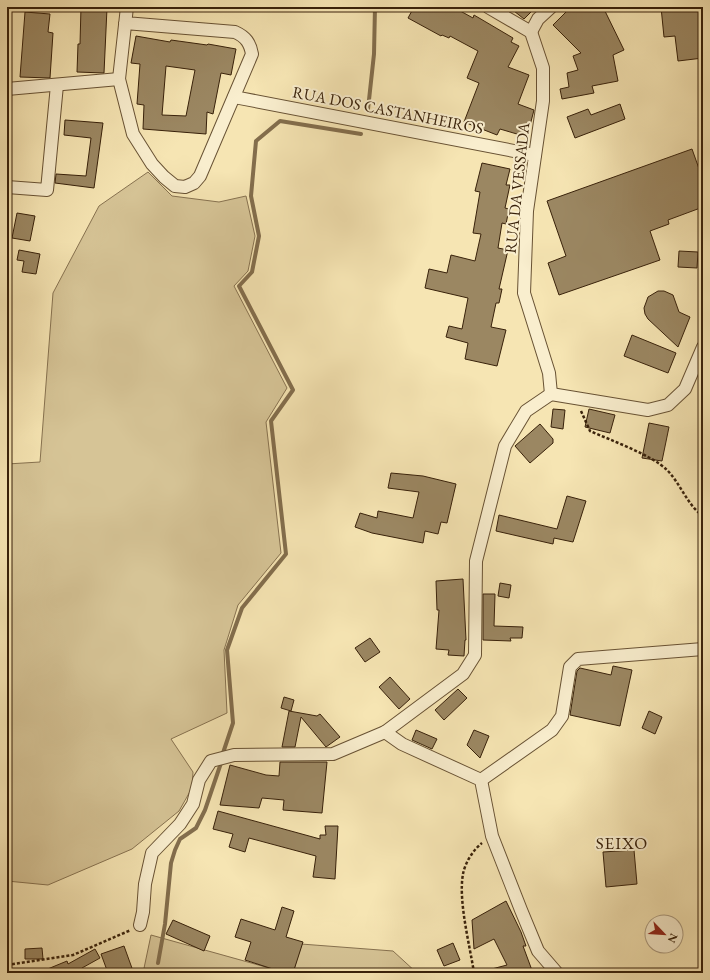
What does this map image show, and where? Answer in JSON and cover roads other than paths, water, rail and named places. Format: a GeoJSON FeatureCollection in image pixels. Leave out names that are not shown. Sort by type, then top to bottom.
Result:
{"type":"FeatureCollection","features":[{"type":"Feature","properties":{"kind":"street"},"geometry":{"type":"LineString","coordinates":[[488,7],[530,32],[538,19],[552,7]]}},
{"type":"Feature","properties":{"kind":"street"},"geometry":{"type":"LineString","coordinates":[[125,23],[235,32],[243,35],[250,46],[252,54],[200,176],[194,183],[185,187],[175,186],[164,177],[152,164],[133,134],[119,79],[125,23],[127,8]]}},
{"type":"Feature","properties":{"kind":"street","name":"RUA DA VESSADA"},"geometry":{"type":"LineString","coordinates":[[530,32],[543,68],[543,101],[527,211],[524,293],[549,373],[552,394]]}},
{"type":"Feature","properties":{"kind":"street"},"geometry":{"type":"LineString","coordinates":[[7,89],[119,79]]}},
{"type":"Feature","properties":{"kind":"street"},"geometry":{"type":"LineString","coordinates":[[7,187],[47,190],[57,85]]}},
{"type":"Feature","properties":{"kind":"street","name":"RUA DOS CASTANHEIROS"},"geometry":{"type":"LineString","coordinates":[[234,97],[535,155]]}},
{"type":"Feature","properties":{"kind":"street"},"geometry":{"type":"LineString","coordinates":[[140,925],[143,912],[145,884],[152,853],[180,824],[193,804],[200,780],[211,762],[234,755],[333,754],[385,732],[463,674],[475,655],[476,561],[505,446],[526,411],[552,394],[648,410],[668,405],[685,389],[703,347]]}},
{"type":"Feature","properties":{"kind":"street"},"geometry":{"type":"LineString","coordinates":[[481,780],[552,730],[562,716],[570,668],[578,659],[703,649]]}},
{"type":"Feature","properties":{"kind":"street"},"geometry":{"type":"LineString","coordinates":[[385,732],[402,744],[481,780]]}},
{"type":"Feature","properties":{"kind":"street"},"geometry":{"type":"LineString","coordinates":[[481,780],[492,836],[538,951],[558,973]]}},
{"type":"Feature","properties":{"kind":"waterway"},"geometry":{"type":"LineString","coordinates":[[368,109],[374,54],[375,7]]}},
{"type":"Feature","properties":{"kind":"waterway"},"geometry":{"type":"LineString","coordinates":[[223,753],[233,723],[227,650],[242,608],[286,554],[271,421],[293,390],[239,286],[252,272],[259,236],[251,196],[256,141],[280,121],[361,134]]}},
{"type":"Feature","properties":{"kind":"waterway"},"geometry":{"type":"LineString","coordinates":[[158,963],[165,924],[171,863],[175,850],[180,839],[196,828],[205,810],[221,763]]}},
{"type":"Feature","properties":{"kind":"district","name":"SEIXO"},"geometry":{"type":"Point","coordinates":[622,843]}}]}
